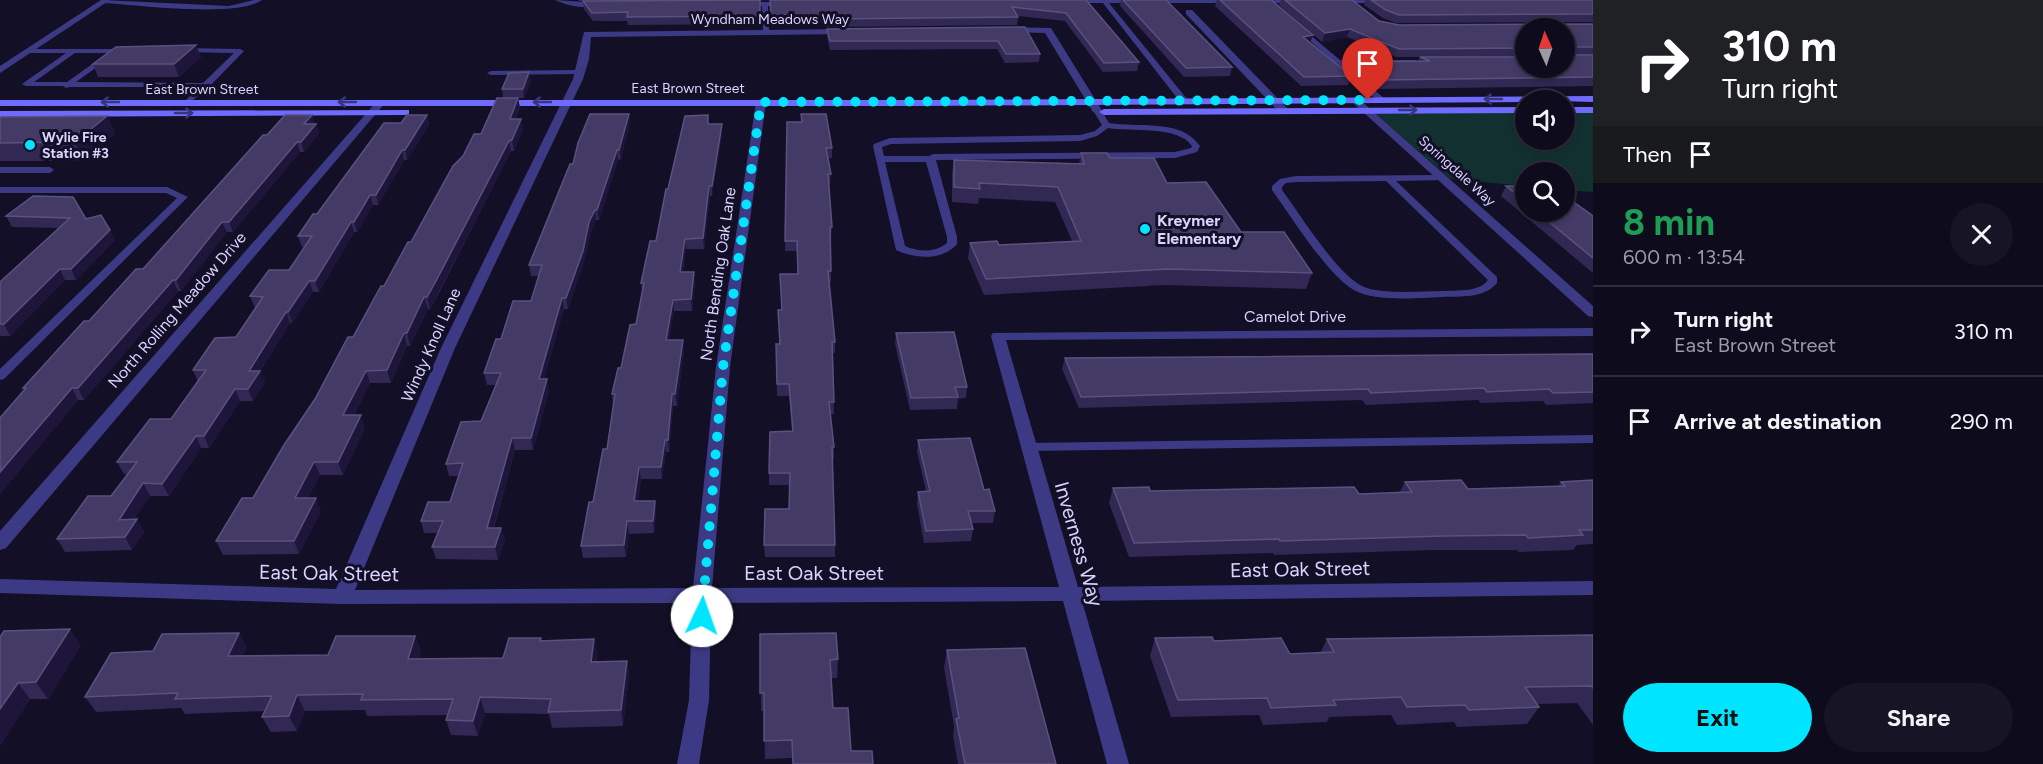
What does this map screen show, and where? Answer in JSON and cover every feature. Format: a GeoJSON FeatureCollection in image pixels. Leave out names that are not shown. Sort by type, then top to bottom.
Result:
{"type":"FeatureCollection","features":[{"type":"Feature","properties":{"kind":"main road","name":"East Brown Street"},"geometry":{"type":"LineString","coordinates":[[0,114],[376,107],[1593,99]]}},
{"type":"Feature","properties":{"kind":"main road","name":"East Brown Street"},"geometry":{"type":"LineString","coordinates":[[0,103],[188,102],[376,107]]}},
{"type":"Feature","properties":{"kind":"main road","name":"East Brown Street"},"geometry":{"type":"LineString","coordinates":[[760,106],[1098,112],[1515,110]]}},
{"type":"Feature","properties":{"kind":"main road"},"geometry":{"type":"LineString","coordinates":[[1575,110],[1593,110]]}},
{"type":"Feature","properties":{"kind":"street"},"geometry":{"type":"LineString","coordinates":[[1347,0],[1362,11]]}},
{"type":"Feature","properties":{"kind":"street"},"geometry":{"type":"LineString","coordinates":[[0,70],[105,1]]}},
{"type":"Feature","properties":{"kind":"street"},"geometry":{"type":"LineString","coordinates":[[1189,12],[1284,111]]}},
{"type":"Feature","properties":{"kind":"street"},"geometry":{"type":"LineString","coordinates":[[1001,30],[1048,30],[1098,112]]}},
{"type":"Feature","properties":{"kind":"street","name":"Wyndham Meadows Way"},"geometry":{"type":"LineString","coordinates":[[563,106],[580,72],[587,34],[860,32]]}},
{"type":"Feature","properties":{"kind":"street","name":"Springdale Way"},"geometry":{"type":"LineString","coordinates":[[1355,100],[1593,313]]}},
{"type":"Feature","properties":{"kind":"street","name":"Windy Knoll Lane"},"geometry":{"type":"LineString","coordinates":[[342,597],[448,348],[563,106]]}},
{"type":"Feature","properties":{"kind":"street","name":"North Bending Oak Lane"},"geometry":{"type":"LineString","coordinates":[[688,764],[699,700],[702,596],[723,367],[760,106]]}},
{"type":"Feature","properties":{"kind":"street","name":"North Rolling Meadow Drive"},"geometry":{"type":"LineString","coordinates":[[0,543],[376,107]]}},
{"type":"Feature","properties":{"kind":"street","name":"Camelot Drive"},"geometry":{"type":"LineString","coordinates":[[998,336],[1593,332]]}},
{"type":"Feature","properties":{"kind":"street","name":"Inverness Way"},"geometry":{"type":"LineString","coordinates":[[998,336],[1118,764]]}},
{"type":"Feature","properties":{"kind":"street","name":"East Oak Street"},"geometry":{"type":"LineString","coordinates":[[0,586],[342,597],[1070,594],[1593,588]]}},
{"type":"Feature","properties":{"kind":"lane"},"geometry":{"type":"LineString","coordinates":[[105,1],[229,8],[248,5],[259,0]]}},
{"type":"Feature","properties":{"kind":"lane"},"geometry":{"type":"LineString","coordinates":[[558,0],[579,5],[610,5]]}},
{"type":"Feature","properties":{"kind":"lane"},"geometry":{"type":"LineString","coordinates":[[1267,1],[1276,9]]}},
{"type":"Feature","properties":{"kind":"lane"},"geometry":{"type":"LineString","coordinates":[[1058,2],[1301,1]]}},
{"type":"Feature","properties":{"kind":"lane"},"geometry":{"type":"LineString","coordinates":[[1324,1],[1392,1]]}},
{"type":"Feature","properties":{"kind":"lane"},"geometry":{"type":"LineString","coordinates":[[1104,2],[1184,101]]}},
{"type":"Feature","properties":{"kind":"lane"},"geometry":{"type":"LineString","coordinates":[[734,4],[800,3]]}},
{"type":"Feature","properties":{"kind":"lane"},"geometry":{"type":"LineString","coordinates":[[765,4],[766,32]]}},
{"type":"Feature","properties":{"kind":"lane"},"geometry":{"type":"LineString","coordinates":[[1294,24],[1382,100]]}},
{"type":"Feature","properties":{"kind":"lane"},"geometry":{"type":"LineString","coordinates":[[177,50],[240,51],[188,102]]}},
{"type":"Feature","properties":{"kind":"lane"},"geometry":{"type":"LineString","coordinates":[[28,51],[134,51]]}},
{"type":"Feature","properties":{"kind":"lane"},"geometry":{"type":"LineString","coordinates":[[72,51],[26,84],[206,85]]}},
{"type":"Feature","properties":{"kind":"lane"},"geometry":{"type":"LineString","coordinates":[[66,86],[113,51]]}},
{"type":"Feature","properties":{"kind":"lane"},"geometry":{"type":"LineString","coordinates":[[1338,62],[1420,62]]}},
{"type":"Feature","properties":{"kind":"lane"},"geometry":{"type":"LineString","coordinates":[[491,73],[580,72]]}},
{"type":"Feature","properties":{"kind":"lane"},"geometry":{"type":"LineString","coordinates":[[1098,112],[1106,125]]}},
{"type":"Feature","properties":{"kind":"lane"},"geometry":{"type":"LineString","coordinates":[[880,159],[931,159],[937,156],[1175,155],[1194,150],[1196,146],[1191,137],[1174,131],[1106,125],[1095,134],[1073,139],[890,141],[878,146],[880,159],[900,248],[909,252],[923,254],[948,249],[952,244],[931,159]]}},
{"type":"Feature","properties":{"kind":"lane"},"geometry":{"type":"LineString","coordinates":[[0,170],[50,170]]}},
{"type":"Feature","properties":{"kind":"lane"},"geometry":{"type":"LineString","coordinates":[[1388,178],[1492,279],[1488,288],[1482,291],[1384,293],[1359,289],[1340,273],[1277,190],[1277,186],[1282,181],[1296,178],[1388,178],[1442,178]]}},
{"type":"Feature","properties":{"kind":"lane"},"geometry":{"type":"LineString","coordinates":[[0,190],[167,190],[183,197],[0,376]]}},
{"type":"Feature","properties":{"kind":"lane"},"geometry":{"type":"LineString","coordinates":[[1029,447],[1593,439]]}},
{"type":"Feature","properties":{"kind":"green space"},"geometry":{"type":"Polygon","coordinates":[[[1374,112],[1515,112],[1515,150],[1575,150],[1575,112],[1593,112],[1593,192],[1575,191],[1575,162],[1515,162],[1515,185],[1450,179],[1374,112]]]}},
{"type":"Feature","properties":{"kind":"building"},"geometry":{"type":"Polygon","coordinates":[[[760,0],[760,16],[627,17],[628,12],[592,13],[583,1],[760,0]]]}},
{"type":"Feature","properties":{"kind":"building"},"geometry":{"type":"Polygon","coordinates":[[[770,0],[1086,0],[1139,62],[1104,63],[1066,13],[1012,7],[1018,17],[825,19],[824,15],[771,15],[770,0]]]}},
{"type":"Feature","properties":{"kind":"building"},"geometry":{"type":"Polygon","coordinates":[[[1123,0],[1166,0],[1232,67],[1186,68],[1123,0]]]}},
{"type":"Feature","properties":{"kind":"building"},"geometry":{"type":"Polygon","coordinates":[[[1220,0],[1271,0],[1313,35],[1303,37],[1351,76],[1304,77],[1220,0]]]}},
{"type":"Feature","properties":{"kind":"building"},"geometry":{"type":"Polygon","coordinates":[[[1285,0],[1352,0],[1379,21],[1399,25],[1515,24],[1515,48],[1399,49],[1350,29],[1325,33],[1285,0]]]}},
{"type":"Feature","properties":{"kind":"building"},"geometry":{"type":"Polygon","coordinates":[[[1371,0],[1593,0],[1593,14],[1399,15],[1371,0]]]}},
{"type":"Feature","properties":{"kind":"building"},"geometry":{"type":"Polygon","coordinates":[[[1575,24],[1593,24],[1593,47],[1575,47],[1575,24]]]}},
{"type":"Feature","properties":{"kind":"building"},"geometry":{"type":"Polygon","coordinates":[[[1025,27],[1040,54],[1006,54],[998,41],[830,41],[827,29],[1025,27]]]}},
{"type":"Feature","properties":{"kind":"building"},"geometry":{"type":"Polygon","coordinates":[[[196,45],[174,64],[93,64],[116,47],[196,45]]]}},
{"type":"Feature","properties":{"kind":"building"},"geometry":{"type":"Polygon","coordinates":[[[1575,55],[1593,55],[1593,77],[1575,77],[1575,55]]]}},
{"type":"Feature","properties":{"kind":"building"},"geometry":{"type":"Polygon","coordinates":[[[1420,57],[1515,57],[1515,78],[1522,78],[1381,80],[1360,62],[1430,61],[1420,57]]]}},
{"type":"Feature","properties":{"kind":"building"},"geometry":{"type":"Polygon","coordinates":[[[529,72],[523,89],[502,89],[509,73],[529,72]]]}},
{"type":"Feature","properties":{"kind":"building"},"geometry":{"type":"Polygon","coordinates":[[[497,98],[518,98],[510,119],[521,119],[512,140],[509,141],[436,281],[427,297],[424,297],[407,333],[404,333],[387,370],[366,371],[343,415],[361,415],[338,462],[314,462],[295,498],[316,498],[294,541],[216,541],[242,498],[253,498],[284,445],[315,399],[348,337],[353,337],[381,286],[384,286],[408,242],[411,242],[453,166],[463,156],[474,134],[481,134],[497,98]]]}},
{"type":"Feature","properties":{"kind":"building"},"geometry":{"type":"Polygon","coordinates":[[[590,114],[629,114],[619,150],[617,150],[597,210],[589,222],[583,251],[566,298],[562,298],[539,379],[547,379],[531,438],[512,438],[487,528],[501,528],[495,547],[432,547],[443,521],[421,521],[428,502],[450,502],[463,463],[446,464],[461,422],[481,421],[501,373],[484,373],[496,339],[501,339],[513,301],[531,301],[542,265],[529,265],[570,164],[573,164],[578,143],[590,114]]]}},
{"type":"Feature","properties":{"kind":"building"},"geometry":{"type":"Polygon","coordinates":[[[801,114],[826,114],[832,148],[826,148],[831,174],[828,174],[832,227],[830,227],[831,271],[828,271],[835,342],[832,342],[834,402],[829,402],[834,447],[832,447],[835,545],[764,545],[765,509],[789,509],[790,473],[769,473],[770,432],[793,431],[789,384],[777,384],[776,344],[780,344],[778,310],[782,310],[780,274],[798,274],[797,241],[785,241],[787,122],[802,122],[801,114]]]}},
{"type":"Feature","properties":{"kind":"building"},"geometry":{"type":"Polygon","coordinates":[[[285,115],[312,115],[304,124],[316,124],[301,142],[297,142],[229,222],[222,222],[176,280],[173,280],[78,388],[72,388],[0,472],[0,418],[26,388],[23,388],[84,321],[89,321],[136,269],[143,269],[263,135],[267,135],[285,115]]]}},
{"type":"Feature","properties":{"kind":"building"},"geometry":{"type":"Polygon","coordinates":[[[407,115],[427,115],[405,150],[402,150],[376,195],[370,195],[354,222],[351,222],[315,281],[309,281],[286,312],[249,371],[260,371],[248,389],[235,389],[204,436],[196,436],[162,484],[143,483],[119,520],[137,519],[125,537],[57,539],[88,496],[111,496],[137,462],[117,462],[150,419],[171,419],[206,370],[193,370],[215,338],[236,337],[263,297],[250,296],[269,270],[289,270],[312,236],[298,236],[313,214],[317,214],[384,123],[401,123],[407,115]]]}},
{"type":"Feature","properties":{"kind":"building"},"geometry":{"type":"Polygon","coordinates":[[[708,115],[708,124],[722,124],[712,186],[709,186],[703,238],[685,239],[680,272],[694,272],[691,299],[673,300],[666,340],[683,340],[675,394],[672,394],[668,440],[665,440],[661,467],[639,467],[634,501],[655,501],[653,521],[627,521],[624,545],[581,546],[589,502],[593,502],[603,449],[607,449],[615,394],[612,394],[618,368],[621,368],[630,325],[636,324],[644,283],[641,283],[650,241],[656,241],[666,189],[668,189],[685,116],[708,115]]]}},
{"type":"Feature","properties":{"kind":"building"},"geometry":{"type":"Polygon","coordinates":[[[107,116],[75,142],[0,143],[0,117],[107,116]]]}},
{"type":"Feature","properties":{"kind":"building","name":"Kreymer Elementary"},"geometry":{"type":"Polygon","coordinates":[[[1081,153],[1107,153],[1110,158],[1154,158],[1167,183],[1206,182],[1241,232],[1284,232],[1312,273],[1169,269],[986,279],[970,243],[997,241],[999,245],[1081,241],[1058,187],[979,183],[980,189],[954,187],[954,160],[1084,164],[1081,153]]]}},
{"type":"Feature","properties":{"kind":"building"},"geometry":{"type":"Polygon","coordinates":[[[1506,186],[1515,186],[1515,193],[1506,186]]]}},
{"type":"Feature","properties":{"kind":"building"},"geometry":{"type":"Polygon","coordinates":[[[33,196],[73,197],[86,219],[101,215],[110,230],[71,269],[60,269],[4,324],[0,324],[0,282],[70,218],[6,216],[33,196]]]}},
{"type":"Feature","properties":{"kind":"building"},"geometry":{"type":"Polygon","coordinates":[[[1575,203],[1593,216],[1593,258],[1549,222],[1575,222],[1575,203]]]}},
{"type":"Feature","properties":{"kind":"building"},"geometry":{"type":"Polygon","coordinates":[[[954,332],[967,387],[955,387],[958,397],[911,398],[896,333],[954,332]]]}},
{"type":"Feature","properties":{"kind":"building"},"geometry":{"type":"Polygon","coordinates":[[[1593,354],[1593,392],[1553,393],[1549,389],[1487,392],[1484,388],[1371,393],[1368,389],[1081,397],[1065,358],[1593,354]]]}},
{"type":"Feature","properties":{"kind":"building"},"geometry":{"type":"Polygon","coordinates":[[[970,438],[984,490],[989,489],[995,511],[968,511],[973,529],[926,531],[918,492],[930,491],[918,440],[970,438]]]}},
{"type":"Feature","properties":{"kind":"building"},"geometry":{"type":"Polygon","coordinates":[[[1461,480],[1468,489],[1565,486],[1561,482],[1593,480],[1593,530],[1579,530],[1583,535],[1528,538],[1526,535],[1443,536],[1134,543],[1113,488],[1149,487],[1150,491],[1354,487],[1359,494],[1412,492],[1405,482],[1461,480]]]}},
{"type":"Feature","properties":{"kind":"building"},"geometry":{"type":"Polygon","coordinates":[[[70,629],[36,682],[18,683],[0,709],[0,637],[4,631],[70,629]]]}},
{"type":"Feature","properties":{"kind":"building"},"geometry":{"type":"Polygon","coordinates":[[[239,633],[228,656],[328,655],[336,636],[415,636],[408,659],[503,658],[509,638],[541,638],[540,641],[594,639],[591,662],[627,661],[621,710],[548,712],[551,699],[480,697],[473,721],[446,720],[453,699],[361,700],[363,694],[297,695],[289,716],[262,717],[272,696],[175,699],[178,693],[85,697],[111,653],[153,651],[162,634],[239,633]]]}},
{"type":"Feature","properties":{"kind":"building"},"geometry":{"type":"Polygon","coordinates":[[[836,633],[838,659],[830,660],[833,708],[848,708],[851,751],[872,751],[873,764],[793,764],[792,740],[764,741],[764,693],[760,693],[760,634],[836,633]]]}},
{"type":"Feature","properties":{"kind":"building"},"geometry":{"type":"Polygon","coordinates":[[[1593,635],[1593,688],[1591,686],[1525,687],[1539,707],[1469,710],[1465,705],[1407,707],[1401,697],[1333,700],[1336,705],[1271,708],[1267,698],[1178,700],[1155,638],[1212,637],[1214,641],[1281,638],[1290,654],[1334,652],[1327,639],[1593,635]]]}},
{"type":"Feature","properties":{"kind":"building"},"geometry":{"type":"Polygon","coordinates":[[[1025,648],[1056,764],[965,764],[956,719],[959,718],[947,650],[1025,648]]]}},
{"type":"Feature","properties":{"kind":"place","name":"Wylie Fire Station #3"},"geometry":{"type":"Point","coordinates":[30,145]}},
{"type":"Feature","properties":{"kind":"place","name":"Kreymer Elementary"},"geometry":{"type":"Point","coordinates":[1145,229]}},
{"type":"Feature","properties":{"kind":"route"},"geometry":{"type":"LineString","coordinates":[[702,616],[723,367],[761,102],[1368,100]]}}]}
